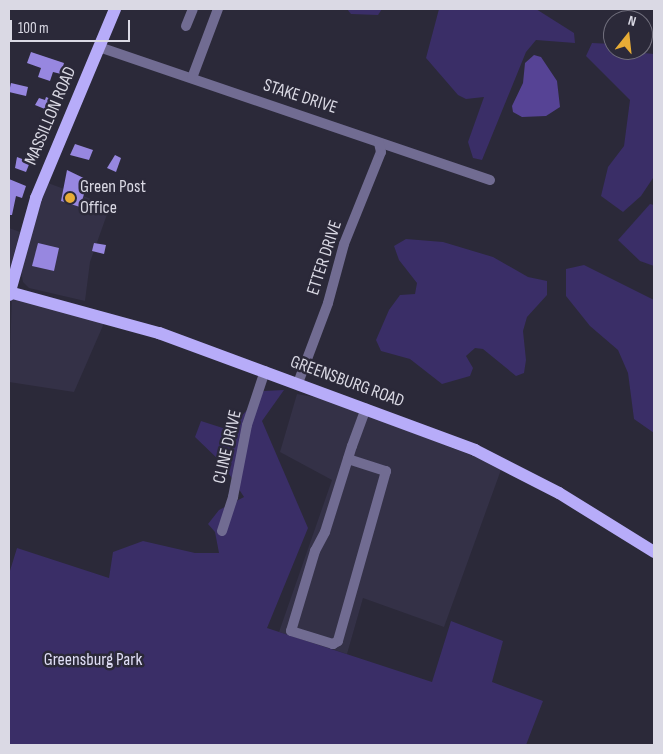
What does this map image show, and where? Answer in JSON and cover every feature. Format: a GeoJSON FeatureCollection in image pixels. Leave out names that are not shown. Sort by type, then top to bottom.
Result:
{"type":"FeatureCollection","features":[{"type":"Feature","properties":{"kind":"main road","name":"MASSILLON ROAD"},"geometry":{"type":"LineString","coordinates":[[9,293],[36,198],[115,9]]}},
{"type":"Feature","properties":{"kind":"main road","name":"GREENSBURG ROAD"},"geometry":{"type":"LineString","coordinates":[[9,293],[107,316],[366,408],[506,464],[654,552]]}},
{"type":"Feature","properties":{"kind":"street"},"geometry":{"type":"LineString","coordinates":[[186,26],[193,9]]}},
{"type":"Feature","properties":{"kind":"street"},"geometry":{"type":"LineString","coordinates":[[192,78],[218,9]]}},
{"type":"Feature","properties":{"kind":"street","name":"STAKE DRIVE"},"geometry":{"type":"LineString","coordinates":[[99,47],[490,180]]}},
{"type":"Feature","properties":{"kind":"street","name":"ETTER DRIVE"},"geometry":{"type":"LineString","coordinates":[[298,383],[328,302],[344,244],[381,152],[379,143]]}},
{"type":"Feature","properties":{"kind":"street","name":"CLINE DRIVE"},"geometry":{"type":"LineString","coordinates":[[222,531],[233,498],[247,424],[265,371]]}},
{"type":"Feature","properties":{"kind":"street"},"geometry":{"type":"LineString","coordinates":[[348,460],[386,471],[338,641],[333,644],[290,631],[348,460],[366,408]]}},
{"type":"Feature","properties":{"kind":"shaded area"},"geometry":{"type":"Polygon","coordinates":[[[534,55],[541,57],[557,81],[560,107],[546,116],[522,117],[513,112],[512,106],[523,83],[525,63],[534,55]]]}},
{"type":"Feature","properties":{"kind":"shaded area"},"geometry":{"type":"Polygon","coordinates":[[[48,183],[110,206],[90,262],[85,301],[29,288],[23,282],[20,265],[48,183]]]}},
{"type":"Feature","properties":{"kind":"shaded area"},"geometry":{"type":"Polygon","coordinates":[[[9,228],[20,232],[9,272],[9,228]]]}},
{"type":"Feature","properties":{"kind":"shaded area"},"geometry":{"type":"Polygon","coordinates":[[[12,295],[105,321],[74,392],[9,382],[12,295]]]}},
{"type":"Feature","properties":{"kind":"shaded area"},"geometry":{"type":"Polygon","coordinates":[[[297,394],[325,399],[502,467],[444,627],[363,598],[347,654],[279,632],[332,480],[280,452],[297,394]]]}},
{"type":"Feature","properties":{"kind":"green space"},"geometry":{"type":"Polygon","coordinates":[[[347,9],[382,9],[378,15],[351,14],[347,9]]]}},
{"type":"Feature","properties":{"kind":"green space"},"geometry":{"type":"Polygon","coordinates":[[[439,9],[536,9],[574,33],[575,43],[536,40],[526,52],[482,160],[473,158],[468,142],[484,97],[466,99],[458,95],[426,58],[439,9]]]}},
{"type":"Feature","properties":{"kind":"green space"},"geometry":{"type":"Polygon","coordinates":[[[592,43],[603,44],[603,60],[653,60],[654,54],[653,178],[641,196],[623,212],[601,196],[608,167],[624,146],[630,100],[586,56],[592,43]]]}},
{"type":"Feature","properties":{"kind":"green space"},"geometry":{"type":"Polygon","coordinates":[[[650,204],[654,205],[654,266],[640,261],[618,240],[650,204]]]}},
{"type":"Feature","properties":{"kind":"green space"},"geometry":{"type":"Polygon","coordinates":[[[406,239],[443,242],[493,257],[528,277],[547,281],[547,295],[527,317],[523,331],[526,360],[524,373],[516,376],[483,349],[475,348],[466,356],[473,368],[470,376],[442,384],[410,359],[381,351],[376,340],[389,310],[400,295],[415,294],[417,283],[399,260],[394,246],[406,239]]]}},
{"type":"Feature","properties":{"kind":"green space"},"geometry":{"type":"Polygon","coordinates":[[[584,265],[654,300],[654,433],[634,419],[628,373],[618,350],[590,326],[566,296],[566,269],[584,265]]]}},
{"type":"Feature","properties":{"kind":"green space","name":"Greensburg Park"},"geometry":{"type":"Polygon","coordinates":[[[284,390],[262,421],[308,528],[267,628],[432,682],[451,621],[503,641],[492,682],[543,701],[526,745],[9,745],[9,574],[17,548],[109,578],[113,552],[143,541],[195,553],[219,553],[215,532],[208,524],[219,510],[244,497],[222,463],[195,437],[201,421],[229,430],[264,391],[284,390]]]}},
{"type":"Feature","properties":{"kind":"building"},"geometry":{"type":"Polygon","coordinates":[[[31,52],[64,63],[61,74],[53,72],[50,81],[38,77],[41,68],[27,63],[31,52]]]}},
{"type":"Feature","properties":{"kind":"building"},"geometry":{"type":"Polygon","coordinates":[[[11,83],[28,87],[26,96],[9,92],[11,83]]]}},
{"type":"Feature","properties":{"kind":"building"},"geometry":{"type":"Polygon","coordinates":[[[46,97],[56,101],[52,112],[35,105],[39,98],[45,100],[46,97]]]}},
{"type":"Feature","properties":{"kind":"building"},"geometry":{"type":"Polygon","coordinates":[[[75,144],[93,150],[89,160],[70,155],[75,144]]]}},
{"type":"Feature","properties":{"kind":"building"},"geometry":{"type":"Polygon","coordinates":[[[115,155],[121,158],[116,172],[107,168],[115,155]]]}},
{"type":"Feature","properties":{"kind":"building"},"geometry":{"type":"Polygon","coordinates":[[[17,157],[30,162],[26,172],[15,168],[17,157]]]}},
{"type":"Feature","properties":{"kind":"building"},"geometry":{"type":"Polygon","coordinates":[[[67,170],[96,184],[92,194],[85,191],[80,207],[61,201],[67,170]]]}},
{"type":"Feature","properties":{"kind":"building"},"geometry":{"type":"Polygon","coordinates":[[[9,179],[26,186],[22,198],[16,196],[12,215],[9,215],[9,179]]]}},
{"type":"Feature","properties":{"kind":"building"},"geometry":{"type":"Polygon","coordinates":[[[38,243],[59,248],[54,271],[32,266],[38,243]]]}},
{"type":"Feature","properties":{"kind":"building"},"geometry":{"type":"Polygon","coordinates":[[[94,243],[106,245],[104,254],[92,251],[94,243]]]}},
{"type":"Feature","properties":{"kind":"place","name":"Green Post Office"},"geometry":{"type":"Point","coordinates":[70,198]}}]}
